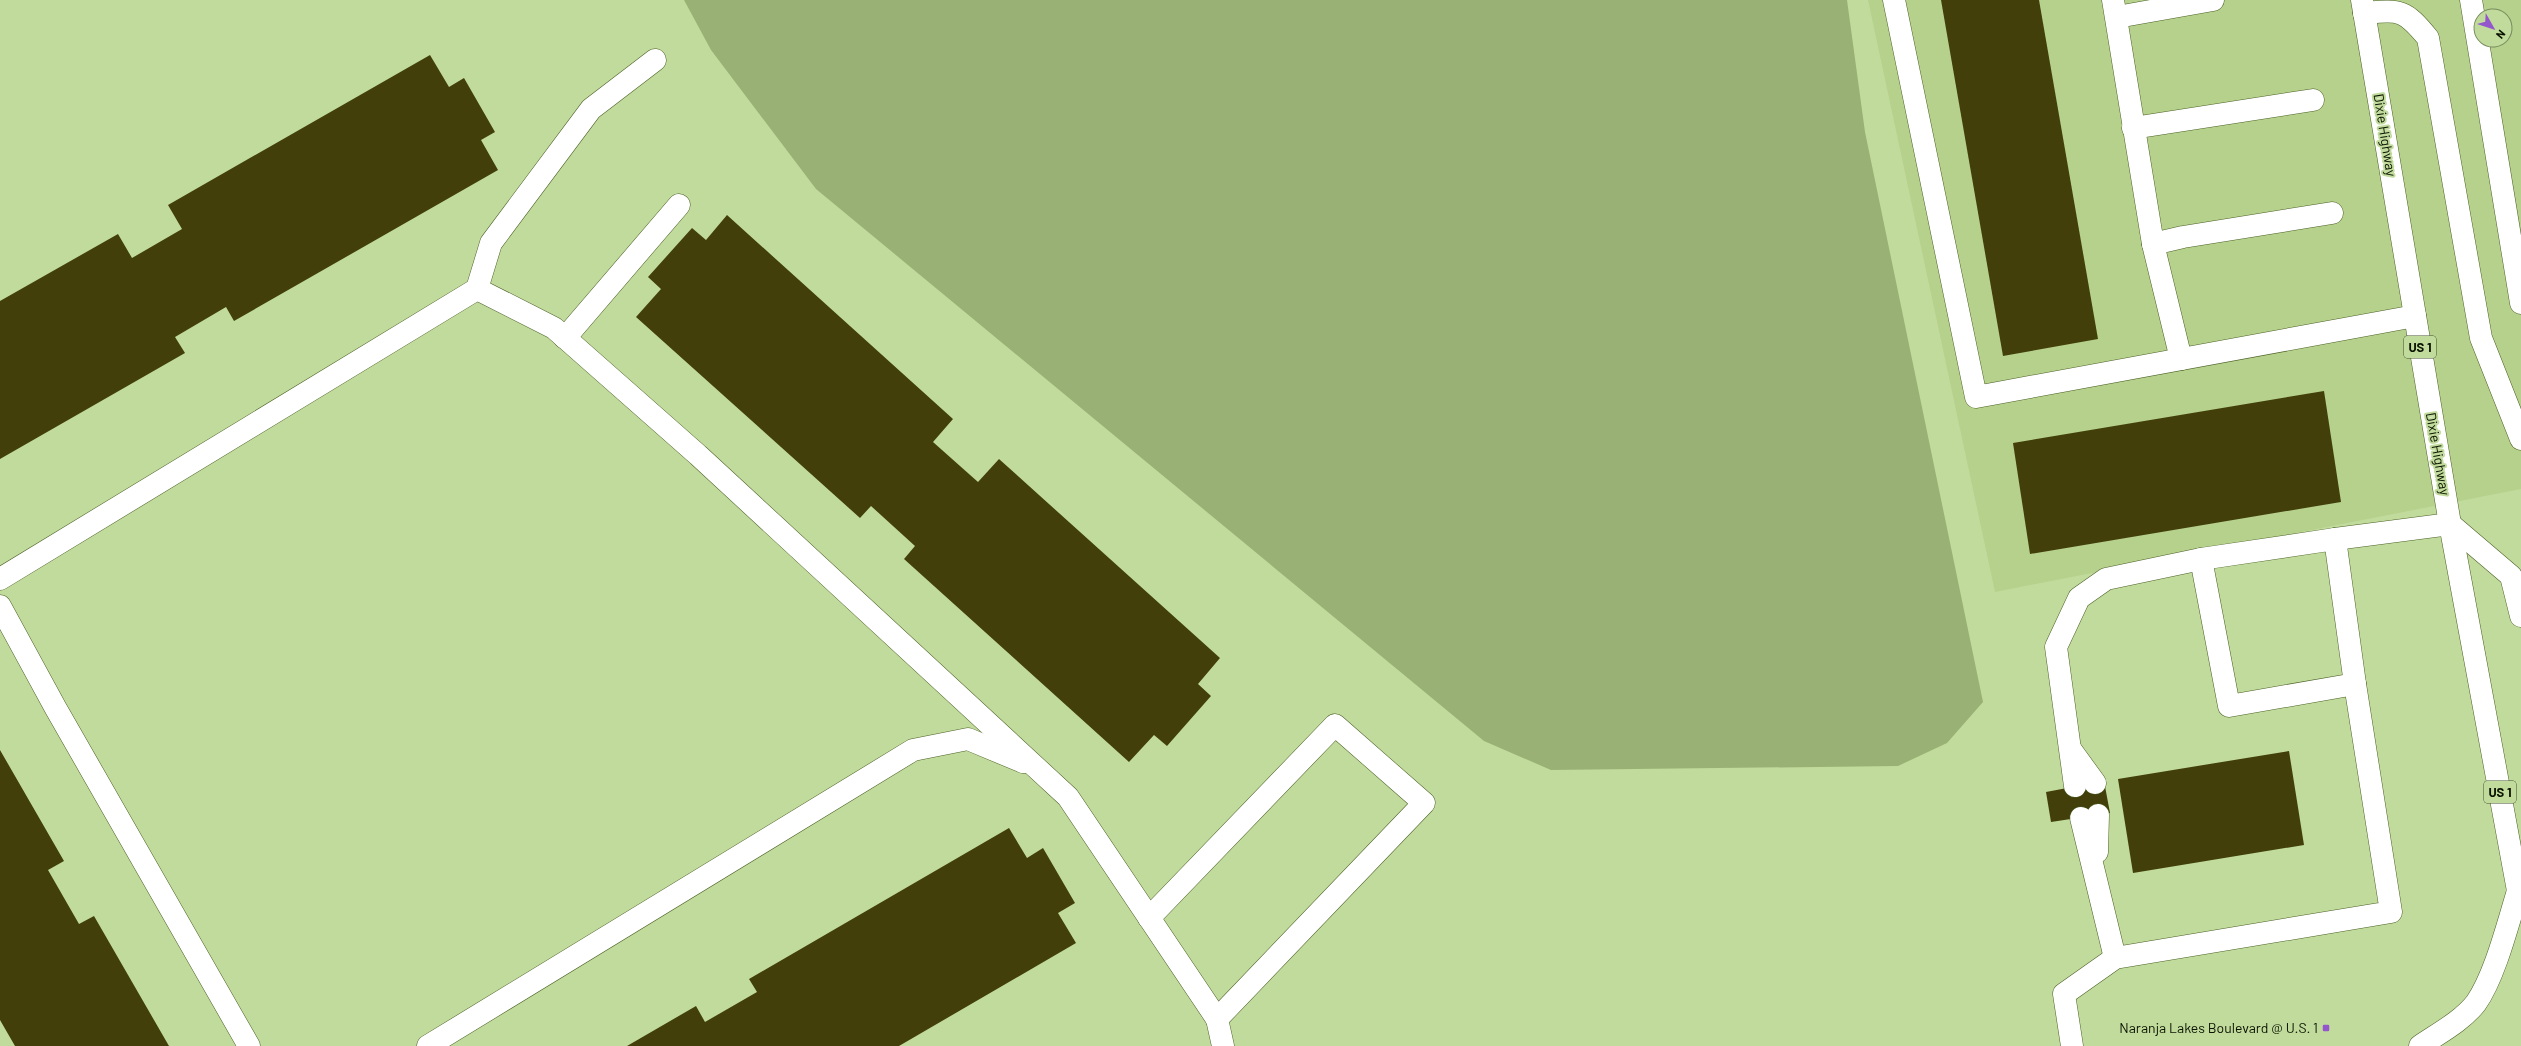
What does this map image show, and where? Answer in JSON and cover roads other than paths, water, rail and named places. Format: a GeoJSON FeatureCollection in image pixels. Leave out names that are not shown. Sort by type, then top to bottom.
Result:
{"type":"FeatureCollection","features":[{"type":"Feature","properties":{"kind":"main road"},"geometry":{"type":"LineString","coordinates":[[1894,0],[1976,397],[2414,316]]}},
{"type":"Feature","properties":{"kind":"main road"},"geometry":{"type":"LineString","coordinates":[[2181,359],[2153,244],[2133,128],[2115,9],[2213,0]]}},
{"type":"Feature","properties":{"kind":"main road"},"geometry":{"type":"LineString","coordinates":[[2471,0],[2515,233],[2521,303]]}},
{"type":"Feature","properties":{"kind":"main road"},"geometry":{"type":"LineString","coordinates":[[2363,7],[2395,10],[2410,17],[2428,38],[2481,338],[2521,439]]}},
{"type":"Feature","properties":{"kind":"main road","name":"Dixie Highway"},"geometry":{"type":"LineString","coordinates":[[2363,7],[2450,524],[2520,899]]}},
{"type":"Feature","properties":{"kind":"main road"},"geometry":{"type":"LineString","coordinates":[[0,579],[477,289],[491,243],[591,109],[655,60]]}},
{"type":"Feature","properties":{"kind":"main road"},"geometry":{"type":"LineString","coordinates":[[2133,128],[2313,100]]}},
{"type":"Feature","properties":{"kind":"main road"},"geometry":{"type":"LineString","coordinates":[[565,338],[679,205]]}},
{"type":"Feature","properties":{"kind":"main road"},"geometry":{"type":"LineString","coordinates":[[2153,244],[2183,237],[2332,213]]}},
{"type":"Feature","properties":{"kind":"main road"},"geometry":{"type":"LineString","coordinates":[[477,289],[554,328],[771,521],[1068,797],[1217,1019],[1222,1046]]}},
{"type":"Feature","properties":{"kind":"main road"},"geometry":{"type":"LineString","coordinates":[[2085,785],[2070,748],[2056,647],[2079,598],[2106,579],[2201,559],[2450,524],[2511,576],[2521,616]]}},
{"type":"Feature","properties":{"kind":"main road"},"geometry":{"type":"LineString","coordinates":[[2072,1046],[2064,994],[2115,958],[2391,912],[2355,684],[2335,539]]}},
{"type":"Feature","properties":{"kind":"main road"},"geometry":{"type":"LineString","coordinates":[[2201,559],[2229,706],[2355,684]]}},
{"type":"Feature","properties":{"kind":"main road"},"geometry":{"type":"LineString","coordinates":[[0,606],[54,707],[249,1046]]}},
{"type":"Feature","properties":{"kind":"main road"},"geometry":{"type":"LineString","coordinates":[[1149,918],[1335,725],[1424,802],[1217,1019]]}},
{"type":"Feature","properties":{"kind":"main road"},"geometry":{"type":"LineString","coordinates":[[428,1046],[913,750],[968,739],[1037,768]]}},
{"type":"Feature","properties":{"kind":"main road"},"geometry":{"type":"LineString","coordinates":[[2090,816],[2097,882],[2115,958]]}},
{"type":"Feature","properties":{"kind":"main road"},"geometry":{"type":"LineString","coordinates":[[2420,1046],[2454,1023],[2476,1002],[2496,962],[2520,899]]}},
{"type":"Feature","properties":{"kind":"place","name":"Naranja Lakes Boulevard @ U.S. 1"},"geometry":{"type":"Point","coordinates":[2326,1028]}}]}
